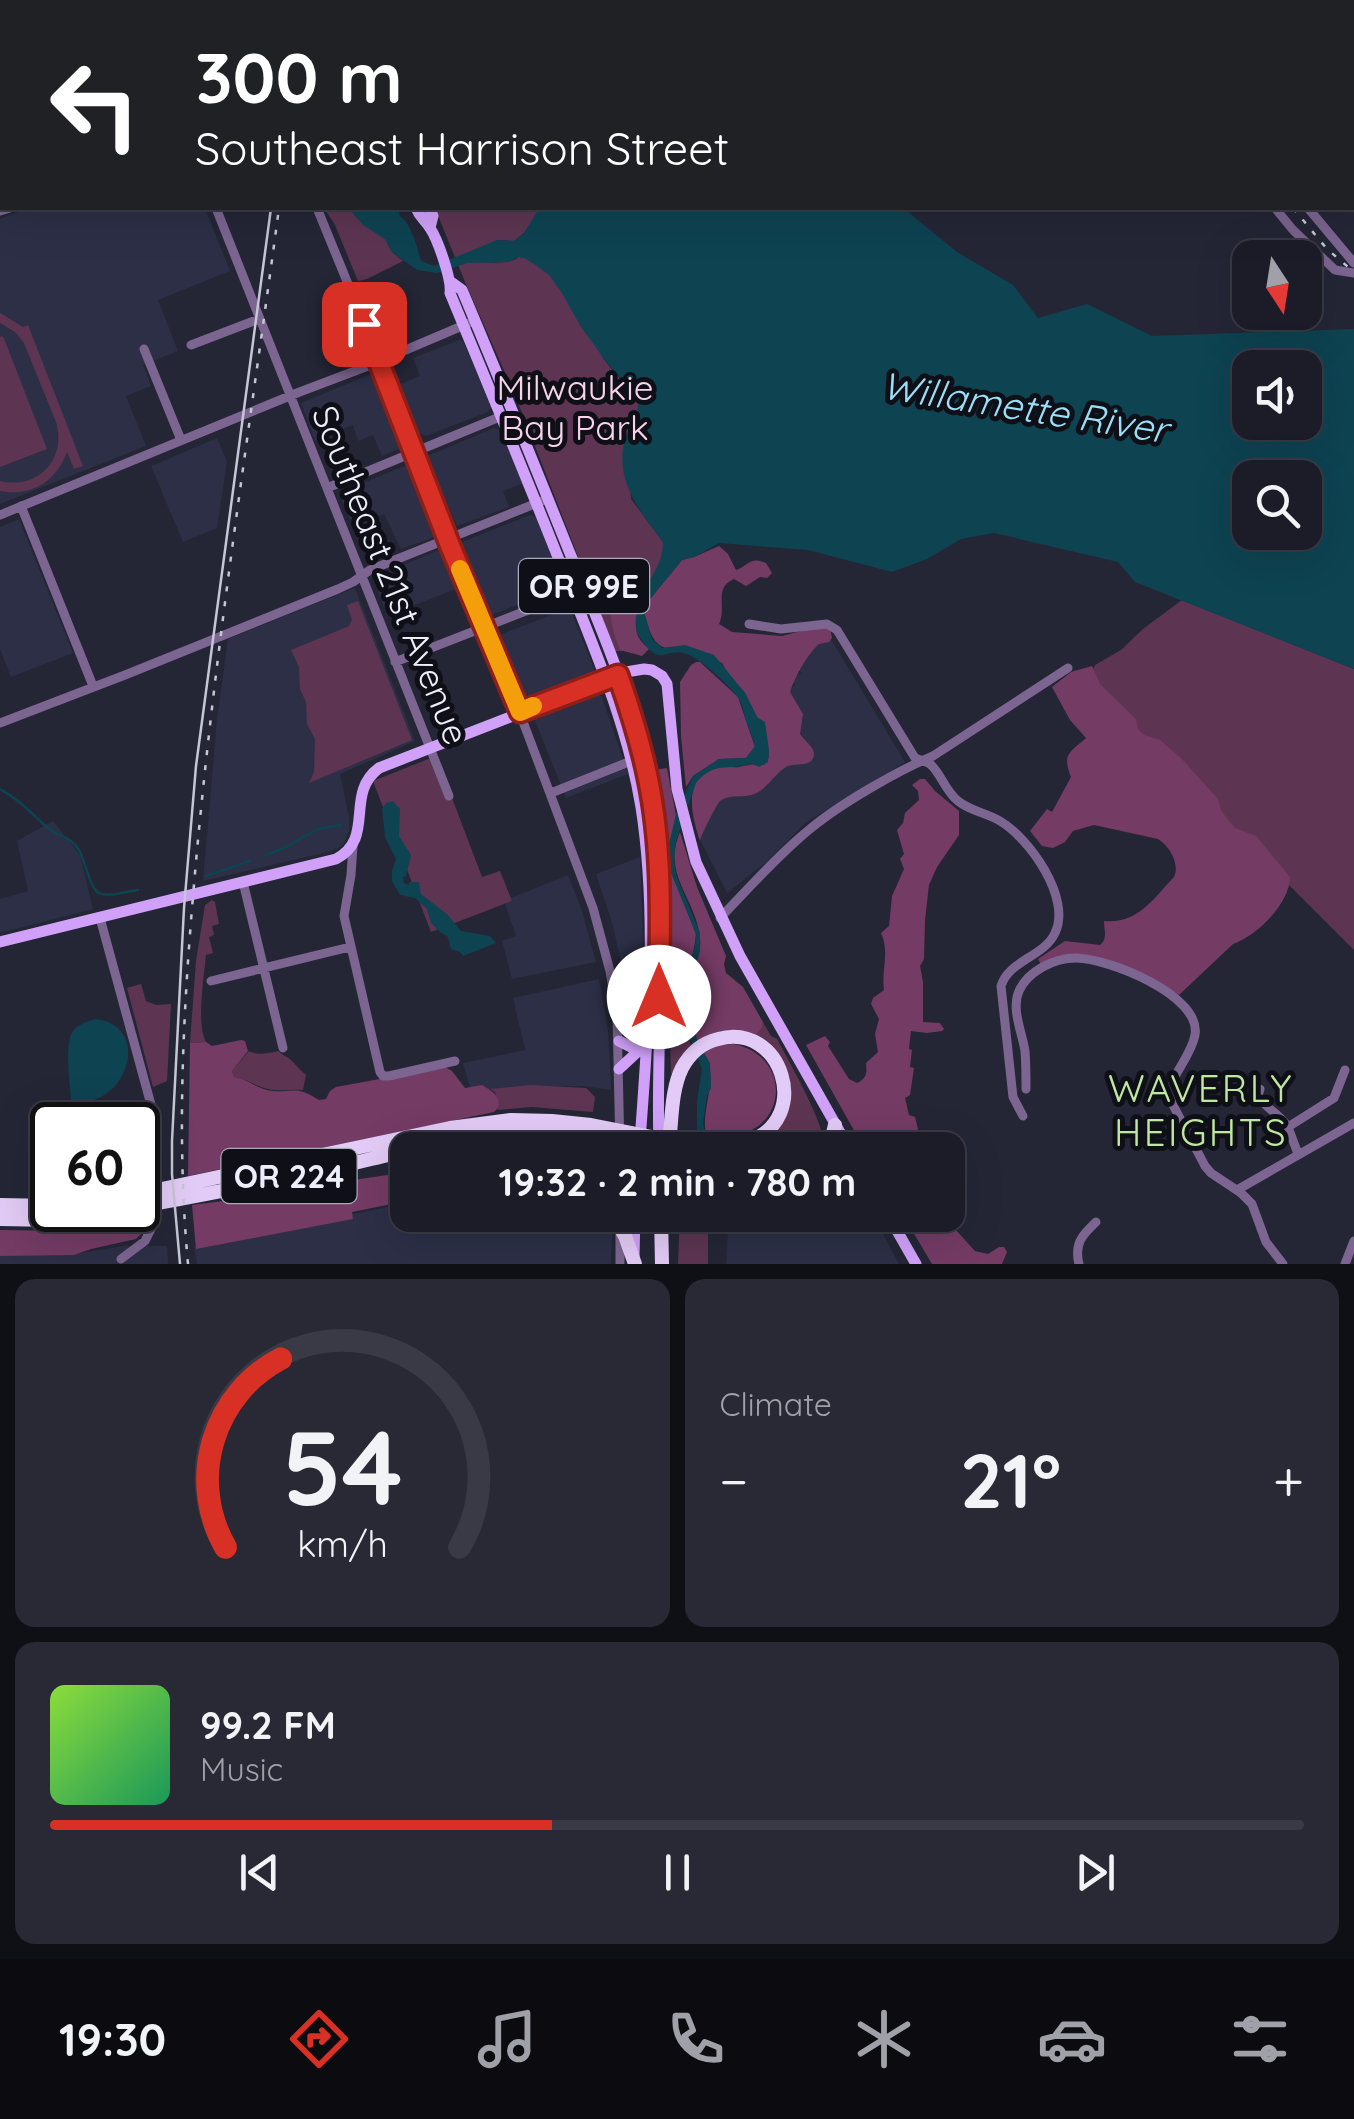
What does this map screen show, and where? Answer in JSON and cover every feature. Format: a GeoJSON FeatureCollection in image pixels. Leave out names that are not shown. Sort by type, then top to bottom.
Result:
{"type":"FeatureCollection","features":[{"type":"Feature","properties":{"kind":"highway"},"geometry":{"type":"LineString","coordinates":[[672,1132],[674,1094],[682,1069],[696,1050],[719,1038],[740,1038],[760,1046],[776,1062],[784,1083],[784,1100],[772,1125],[763,1132]]}},
{"type":"Feature","properties":{"kind":"highway","name":"OR 224"},"geometry":{"type":"LineString","coordinates":[[160,1201],[470,1124],[532,1120],[605,1132]]}},
{"type":"Feature","properties":{"kind":"highway"},"geometry":{"type":"LineString","coordinates":[[834,1132],[836,1126]]}},
{"type":"Feature","properties":{"kind":"highway","name":"OR 224"},"geometry":{"type":"LineString","coordinates":[[160,1192],[369,1160],[492,1132],[600,1132]]}},
{"type":"Feature","properties":{"kind":"highway"},"geometry":{"type":"LineString","coordinates":[[369,1160],[390,1157]]}},
{"type":"Feature","properties":{"kind":"highway"},"geometry":{"type":"LineString","coordinates":[[0,1205],[30,1206]]}},
{"type":"Feature","properties":{"kind":"highway"},"geometry":{"type":"LineString","coordinates":[[0,1219],[30,1220]]}},
{"type":"Feature","properties":{"kind":"highway"},"geometry":{"type":"LineString","coordinates":[[623,1232],[634,1264]]}},
{"type":"Feature","properties":{"kind":"highway"},"geometry":{"type":"LineString","coordinates":[[661,1232],[662,1264]]}},
{"type":"Feature","properties":{"kind":"main road","name":"OR 99E"},"geometry":{"type":"LineString","coordinates":[[417,210],[430,228],[447,271],[450,294],[469,323],[543,501],[646,770],[660,905],[659,1132]]}},
{"type":"Feature","properties":{"kind":"main road","name":"OR 99E"},"geometry":{"type":"LineString","coordinates":[[430,228],[431,210]]}},
{"type":"Feature","properties":{"kind":"main road","name":"OR 99E"},"geometry":{"type":"LineString","coordinates":[[469,323],[502,416],[543,501],[572,593],[611,677],[641,808],[650,942],[640,1132]]}},
{"type":"Feature","properties":{"kind":"main road"},"geometry":{"type":"LineString","coordinates":[[0,942],[343,856],[353,846],[358,832],[361,796],[370,775],[520,712],[644,668],[658,672],[665,680],[675,774],[696,862],[720,918],[840,1132]]}},
{"type":"Feature","properties":{"kind":"main road"},"geometry":{"type":"LineString","coordinates":[[618,1041],[631,1047],[647,1042]]}},
{"type":"Feature","properties":{"kind":"main road"},"geometry":{"type":"LineString","coordinates":[[619,1069],[647,1042]]}},
{"type":"Feature","properties":{"kind":"main road"},"geometry":{"type":"LineString","coordinates":[[634,1264],[635,1232]]}},
{"type":"Feature","properties":{"kind":"main road"},"geometry":{"type":"LineString","coordinates":[[898,1232],[916,1264]]}},
{"type":"Feature","properties":{"kind":"street","name":"Southeast 21st Avenue"},"geometry":{"type":"LineString","coordinates":[[217,210],[449,796]]}},
{"type":"Feature","properties":{"kind":"street"},"geometry":{"type":"LineString","coordinates":[[317,210],[520,712],[600,931],[616,1006],[620,1132]]}},
{"type":"Feature","properties":{"kind":"street"},"geometry":{"type":"LineString","coordinates":[[1277,210],[1335,270],[1354,273]]}},
{"type":"Feature","properties":{"kind":"street"},"geometry":{"type":"LineString","coordinates":[[1310,210],[1354,263]]}},
{"type":"Feature","properties":{"kind":"street"},"geometry":{"type":"LineString","coordinates":[[191,345],[259,318]]}},
{"type":"Feature","properties":{"kind":"street"},"geometry":{"type":"LineString","coordinates":[[0,515],[469,323]]}},
{"type":"Feature","properties":{"kind":"street"},"geometry":{"type":"LineString","coordinates":[[144,350],[181,440]]}},
{"type":"Feature","properties":{"kind":"street"},"geometry":{"type":"LineString","coordinates":[[327,488],[502,416]]}},
{"type":"Feature","properties":{"kind":"street"},"geometry":{"type":"LineString","coordinates":[[0,723],[338,589],[370,570],[543,501]]}},
{"type":"Feature","properties":{"kind":"street"},"geometry":{"type":"LineString","coordinates":[[21,506],[92,686]]}},
{"type":"Feature","properties":{"kind":"street"},"geometry":{"type":"LineString","coordinates":[[395,662],[572,593]]}},
{"type":"Feature","properties":{"kind":"street"},"geometry":{"type":"LineString","coordinates":[[748,624],[781,629],[827,624],[837,630],[915,758],[930,764],[957,800],[998,820],[1025,842],[1044,870],[1060,920],[1049,943],[1009,971],[1001,986],[1013,1097],[1023,1116]]}},
{"type":"Feature","properties":{"kind":"street"},"geometry":{"type":"LineString","coordinates":[[720,918],[810,829],[933,756],[1068,668]]}},
{"type":"Feature","properties":{"kind":"street"},"geometry":{"type":"LineString","coordinates":[[551,793],[631,761]]}},
{"type":"Feature","properties":{"kind":"street"},"geometry":{"type":"LineString","coordinates":[[353,846],[344,916],[382,1074],[390,1076],[455,1061]]}},
{"type":"Feature","properties":{"kind":"street"},"geometry":{"type":"LineString","coordinates":[[244,882],[283,1048]]}},
{"type":"Feature","properties":{"kind":"street"},"geometry":{"type":"LineString","coordinates":[[100,918],[156,1122],[156,1219],[149,1236],[121,1259]]}},
{"type":"Feature","properties":{"kind":"street"},"geometry":{"type":"LineString","coordinates":[[211,981],[350,947]]}},
{"type":"Feature","properties":{"kind":"street"},"geometry":{"type":"LineString","coordinates":[[1026,1089],[1026,1055],[1016,1004],[1027,978],[1054,962],[1084,958],[1126,972],[1177,998],[1192,1018],[1196,1034],[1174,1077],[1170,1098],[1206,1166],[1252,1204],[1266,1242],[1283,1264]]}},
{"type":"Feature","properties":{"kind":"street"},"geometry":{"type":"LineString","coordinates":[[1288,1128],[1334,1098],[1345,1070]]}},
{"type":"Feature","properties":{"kind":"street"},"geometry":{"type":"LineString","coordinates":[[1260,1088],[1258,1096],[1288,1128],[1298,1154]]}},
{"type":"Feature","properties":{"kind":"street"},"geometry":{"type":"LineString","coordinates":[[1237,1190],[1354,1123]]}},
{"type":"Feature","properties":{"kind":"street"},"geometry":{"type":"LineString","coordinates":[[1078,1264],[1078,1242],[1096,1222]]}},
{"type":"Feature","properties":{"kind":"street"},"geometry":{"type":"LineString","coordinates":[[617,1232],[620,1264]]}},
{"type":"Feature","properties":{"kind":"street"},"geometry":{"type":"LineString","coordinates":[[1345,1264],[1354,1242]]}},
{"type":"Feature","properties":{"kind":"shaded area"},"geometry":{"type":"Polygon","coordinates":[[[25,210],[206,210],[230,271],[158,300],[178,351],[143,365],[151,386],[126,396],[146,446],[0,504],[0,219],[25,210]]]}},
{"type":"Feature","properties":{"kind":"shaded area"},"geometry":{"type":"Polygon","coordinates":[[[463,341],[491,407],[488,412],[426,436],[419,433],[400,384],[420,376],[413,358],[463,341]]]}},
{"type":"Feature","properties":{"kind":"shaded area"},"geometry":{"type":"Polygon","coordinates":[[[371,374],[401,448],[382,456],[373,435],[358,441],[353,425],[315,441],[301,403],[371,374]]]}},
{"type":"Feature","properties":{"kind":"shaded area"},"geometry":{"type":"Polygon","coordinates":[[[494,428],[502,431],[524,483],[503,491],[509,507],[457,526],[427,456],[494,428]]]}},
{"type":"Feature","properties":{"kind":"shaded area"},"geometry":{"type":"Polygon","coordinates":[[[217,438],[227,462],[217,528],[183,542],[151,466],[217,438]]]}},
{"type":"Feature","properties":{"kind":"shaded area"},"geometry":{"type":"Polygon","coordinates":[[[407,465],[437,532],[401,549],[384,514],[353,526],[339,493],[407,465]]]}},
{"type":"Feature","properties":{"kind":"shaded area"},"geometry":{"type":"Polygon","coordinates":[[[530,515],[536,517],[562,584],[492,615],[462,545],[530,515]]]}},
{"type":"Feature","properties":{"kind":"shaded area"},"geometry":{"type":"Polygon","coordinates":[[[19,519],[73,653],[11,677],[0,649],[0,527],[19,519]]]}},
{"type":"Feature","properties":{"kind":"shaded area"},"geometry":{"type":"Polygon","coordinates":[[[719,546],[736,570],[756,561],[766,563],[772,573],[746,586],[734,579],[728,583],[722,593],[719,624],[732,632],[782,636],[830,628],[832,638],[810,654],[790,692],[803,714],[800,734],[812,748],[813,758],[783,769],[756,793],[720,801],[700,841],[692,810],[697,780],[717,767],[764,765],[769,757],[766,735],[745,693],[722,663],[661,646],[651,634],[644,613],[650,599],[682,560],[719,546]]]}},
{"type":"Feature","properties":{"kind":"shaded area"},"geometry":{"type":"Polygon","coordinates":[[[441,549],[448,553],[463,586],[387,616],[373,578],[441,549]]]}},
{"type":"Feature","properties":{"kind":"shaded area"},"geometry":{"type":"Polygon","coordinates":[[[636,575],[643,586],[636,630],[649,649],[642,656],[620,650],[611,618],[614,600],[628,579],[636,575]]]}},
{"type":"Feature","properties":{"kind":"shaded area"},"geometry":{"type":"Polygon","coordinates":[[[355,588],[415,741],[340,774],[349,831],[338,848],[203,881],[228,639],[355,588]]]}},
{"type":"Feature","properties":{"kind":"shaded area"},"geometry":{"type":"Polygon","coordinates":[[[565,610],[572,614],[595,671],[592,676],[526,700],[499,635],[565,610]]]}},
{"type":"Feature","properties":{"kind":"shaded area"},"geometry":{"type":"Polygon","coordinates":[[[829,636],[905,762],[805,823],[765,863],[727,893],[700,840],[700,829],[788,690],[795,685],[792,679],[801,673],[792,659],[829,636]]]}},
{"type":"Feature","properties":{"kind":"shaded area"},"geometry":{"type":"Polygon","coordinates":[[[696,662],[738,697],[755,747],[746,758],[719,759],[693,776],[686,787],[680,682],[696,662]]]}},
{"type":"Feature","properties":{"kind":"shaded area"},"geometry":{"type":"Polygon","coordinates":[[[1092,666],[1100,684],[1136,719],[1138,729],[1160,740],[1181,758],[1218,799],[1235,828],[1256,836],[1290,877],[1284,897],[1270,917],[1252,934],[1233,944],[1179,995],[1155,981],[1082,956],[1041,965],[1038,959],[1065,941],[1100,945],[1105,937],[1104,921],[1136,914],[1176,872],[1173,856],[1158,839],[1094,825],[1073,831],[1065,842],[1053,848],[1042,846],[1030,831],[1047,809],[1052,812],[1071,777],[1069,754],[1086,738],[1070,720],[1052,687],[1071,672],[1092,666]]]}},
{"type":"Feature","properties":{"kind":"shaded area"},"geometry":{"type":"Polygon","coordinates":[[[596,693],[602,697],[628,774],[566,798],[534,718],[596,693]]]}},
{"type":"Feature","properties":{"kind":"shaded area"},"geometry":{"type":"Polygon","coordinates":[[[667,768],[676,815],[667,860],[696,934],[684,999],[669,990],[663,852],[653,770],[667,768]]]}},
{"type":"Feature","properties":{"kind":"shaded area"},"geometry":{"type":"Polygon","coordinates":[[[925,779],[959,811],[959,835],[929,885],[924,959],[920,966],[923,1022],[940,1023],[944,1029],[911,1031],[910,1067],[914,1068],[910,1095],[905,1098],[909,1115],[915,1117],[916,1132],[855,1132],[806,1045],[825,1036],[849,1079],[857,1083],[866,1075],[866,1063],[878,1052],[875,1034],[879,1019],[871,1004],[884,990],[885,947],[881,933],[889,926],[892,896],[904,869],[897,830],[905,813],[919,800],[912,785],[925,779]]]}},
{"type":"Feature","properties":{"kind":"shaded area"},"geometry":{"type":"Polygon","coordinates":[[[53,821],[80,855],[93,909],[0,933],[0,899],[28,891],[17,841],[53,821]]]}},
{"type":"Feature","properties":{"kind":"shaded area"},"geometry":{"type":"Polygon","coordinates":[[[680,832],[697,887],[726,956],[726,973],[743,987],[763,1022],[756,1035],[726,1030],[697,1041],[691,993],[700,939],[677,874],[675,847],[680,832]]]}},
{"type":"Feature","properties":{"kind":"shaded area"},"geometry":{"type":"Polygon","coordinates":[[[640,857],[641,1025],[628,1028],[626,987],[613,926],[596,874],[640,857]]]}},
{"type":"Feature","properties":{"kind":"shaded area"},"geometry":{"type":"Polygon","coordinates":[[[568,875],[596,962],[512,979],[502,941],[516,936],[505,904],[568,875]]]}},
{"type":"Feature","properties":{"kind":"shaded area"},"geometry":{"type":"Polygon","coordinates":[[[599,979],[608,1030],[611,1090],[530,1086],[471,1091],[463,1063],[525,1050],[513,998],[599,979]]]}},
{"type":"Feature","properties":{"kind":"shaded area"},"geometry":{"type":"Polygon","coordinates":[[[245,1041],[248,1051],[232,1071],[234,1077],[268,1090],[300,1091],[319,1100],[326,1099],[336,1087],[445,1067],[465,1088],[482,1085],[491,1091],[498,1098],[499,1107],[494,1112],[188,1176],[190,1043],[206,1042],[212,1046],[245,1041]]]}},
{"type":"Feature","properties":{"kind":"shaded area"},"geometry":{"type":"Polygon","coordinates":[[[733,1044],[754,1052],[768,1065],[775,1082],[775,1100],[768,1116],[754,1129],[706,1132],[710,1072],[703,1053],[719,1045],[733,1044]]]}},
{"type":"Feature","properties":{"kind":"shaded area"},"geometry":{"type":"Polygon","coordinates":[[[390,1175],[390,1204],[352,1212],[353,1219],[196,1249],[192,1205],[318,1181],[390,1175]]]}},
{"type":"Feature","properties":{"kind":"shaded area"},"geometry":{"type":"Polygon","coordinates":[[[390,1206],[390,1232],[612,1232],[611,1264],[197,1264],[194,1246],[390,1206]]]}},
{"type":"Feature","properties":{"kind":"shaded area"},"geometry":{"type":"Polygon","coordinates":[[[0,1230],[143,1232],[136,1239],[74,1255],[0,1256],[0,1230]]]}},
{"type":"Feature","properties":{"kind":"shaded area"},"geometry":{"type":"Polygon","coordinates":[[[728,1232],[882,1232],[899,1264],[726,1264],[728,1232]]]}},
{"type":"Feature","properties":{"kind":"shaded area"},"geometry":{"type":"Polygon","coordinates":[[[913,1232],[958,1232],[975,1251],[988,1254],[1004,1247],[1007,1252],[1002,1264],[932,1264],[913,1232]]]}},
{"type":"Feature","properties":{"kind":"shaded area"},"geometry":{"type":"Polygon","coordinates":[[[123,1246],[167,1246],[168,1264],[0,1264],[0,1255],[75,1254],[123,1246]]]}},
{"type":"Feature","properties":{"kind":"green space"},"geometry":{"type":"Polygon","coordinates":[[[325,210],[351,210],[385,239],[403,261],[358,281],[325,210]]]}},
{"type":"Feature","properties":{"kind":"green space","name":"Milwaukie Bay Park"},"geometry":{"type":"Polygon","coordinates":[[[436,210],[538,210],[524,233],[514,241],[497,240],[471,262],[502,262],[519,257],[537,264],[561,288],[610,367],[638,397],[639,413],[629,428],[631,499],[663,542],[663,557],[641,594],[633,651],[615,651],[517,400],[436,210]]]}},
{"type":"Feature","properties":{"kind":"green space"},"geometry":{"type":"Polygon","coordinates":[[[0,313],[23,327],[28,325],[83,466],[74,469],[67,452],[49,479],[22,492],[0,491],[0,481],[14,483],[37,476],[53,459],[58,436],[24,343],[0,323],[0,313]]]}},
{"type":"Feature","properties":{"kind":"green space"},"geometry":{"type":"Polygon","coordinates":[[[3,336],[47,449],[0,467],[0,337],[3,336]]]}},
{"type":"Feature","properties":{"kind":"green space"},"geometry":{"type":"Polygon","coordinates":[[[1182,600],[1354,669],[1354,950],[1096,692],[1090,677],[1095,665],[1121,650],[1182,600]]]}},
{"type":"Feature","properties":{"kind":"green space"},"geometry":{"type":"Polygon","coordinates":[[[358,601],[412,740],[309,783],[314,772],[315,739],[307,724],[299,667],[291,650],[349,626],[352,620],[347,605],[358,601]]]}},
{"type":"Feature","properties":{"kind":"green space"},"geometry":{"type":"Polygon","coordinates":[[[436,756],[482,877],[500,871],[512,901],[431,932],[373,781],[436,756]]]}},
{"type":"Feature","properties":{"kind":"green space"},"geometry":{"type":"Polygon","coordinates":[[[212,900],[219,924],[212,926],[214,935],[209,937],[213,953],[206,955],[201,1012],[206,1042],[190,1043],[196,961],[205,905],[212,900]]]}},
{"type":"Feature","properties":{"kind":"green space"},"geometry":{"type":"Polygon","coordinates":[[[141,984],[146,1001],[171,1004],[167,1081],[153,1087],[127,988],[141,984]]]}},
{"type":"Feature","properties":{"kind":"green space"},"geometry":{"type":"Polygon","coordinates":[[[669,990],[684,999],[691,1045],[671,1075],[669,990]]]}},
{"type":"Feature","properties":{"kind":"green space"},"geometry":{"type":"Polygon","coordinates":[[[763,1022],[777,1039],[822,1132],[774,1132],[789,1108],[790,1080],[778,1054],[756,1035],[763,1022]]]}},
{"type":"Feature","properties":{"kind":"green space"},"geometry":{"type":"Polygon","coordinates":[[[249,1051],[279,1051],[306,1075],[303,1090],[272,1090],[234,1077],[232,1071],[249,1051]]]}},
{"type":"Feature","properties":{"kind":"green space"},"geometry":{"type":"Polygon","coordinates":[[[531,1085],[586,1088],[595,1097],[593,1112],[532,1107],[497,1110],[495,1092],[490,1089],[531,1085]]]}},
{"type":"Feature","properties":{"kind":"green space"},"geometry":{"type":"Polygon","coordinates":[[[679,1232],[708,1232],[708,1264],[678,1264],[679,1232]]]}},
{"type":"Feature","properties":{"kind":"water","name":"Willamette River"},"geometry":{"type":"Polygon","coordinates":[[[351,210],[398,210],[421,261],[434,266],[497,240],[514,241],[524,233],[537,210],[905,210],[957,252],[1013,285],[1038,318],[1087,304],[1152,336],[1354,329],[1354,669],[1135,582],[1118,562],[994,533],[961,539],[927,559],[892,572],[808,550],[719,543],[682,560],[644,612],[652,639],[662,648],[685,645],[714,655],[745,693],[757,717],[765,722],[769,750],[768,762],[759,767],[750,763],[715,769],[703,776],[696,783],[676,841],[676,875],[700,933],[690,1001],[697,1041],[710,1063],[705,1132],[697,1132],[702,1069],[686,1028],[684,999],[696,934],[671,873],[668,848],[676,815],[693,776],[719,759],[746,758],[755,746],[741,704],[724,682],[687,654],[653,653],[637,633],[636,601],[658,566],[663,542],[630,492],[622,464],[638,397],[581,327],[549,275],[524,258],[467,263],[437,273],[417,270],[392,252],[385,239],[363,225],[351,210]]]}},
{"type":"Feature","properties":{"kind":"water"},"geometry":{"type":"Polygon","coordinates":[[[393,801],[400,809],[399,836],[411,855],[404,883],[419,882],[421,894],[461,931],[490,936],[496,943],[463,956],[451,949],[448,937],[431,923],[427,909],[415,898],[400,895],[392,881],[396,859],[385,837],[382,809],[393,801]]]}},
{"type":"Feature","properties":{"kind":"water"},"geometry":{"type":"Polygon","coordinates":[[[96,1019],[114,1025],[125,1037],[126,1068],[118,1083],[105,1094],[89,1101],[71,1100],[70,1037],[78,1026],[96,1019]]]}},
{"type":"Feature","properties":{"kind":"waterway"},"geometry":{"type":"LineString","coordinates":[[0,789],[75,845],[99,893],[113,895],[138,890]]}},
{"type":"Feature","properties":{"kind":"waterway"},"geometry":{"type":"LineString","coordinates":[[264,856],[318,829],[341,825]]}},
{"type":"Feature","properties":{"kind":"waterway"},"geometry":{"type":"LineString","coordinates":[[206,876],[250,861]]}},
{"type":"Feature","properties":{"kind":"tram line"},"geometry":{"type":"LineString","coordinates":[[180,1264],[172,1141],[196,766],[271,210]]}},
{"type":"Feature","properties":{"kind":"railway"},"geometry":{"type":"LineString","coordinates":[[188,1264],[182,1105],[193,893],[225,602],[279,210]]}},
{"type":"Feature","properties":{"kind":"railway"},"geometry":{"type":"LineString","coordinates":[[1295,210],[1327,249],[1354,272]]}},
{"type":"Feature","properties":{"kind":"slow traffic"},"geometry":{"type":"LineString","coordinates":[[460,569],[520,712],[533,706]]}},
{"type":"Feature","properties":{"kind":"district","name":"WAVERLY HEIGHTS"},"geometry":{"type":"Point","coordinates":[1201,1110]}},
{"type":"Feature","properties":{"kind":"route"},"geometry":{"type":"LineString","coordinates":[[364,324],[520,712],[618,675],[643,757],[654,814],[659,997]]}}]}
